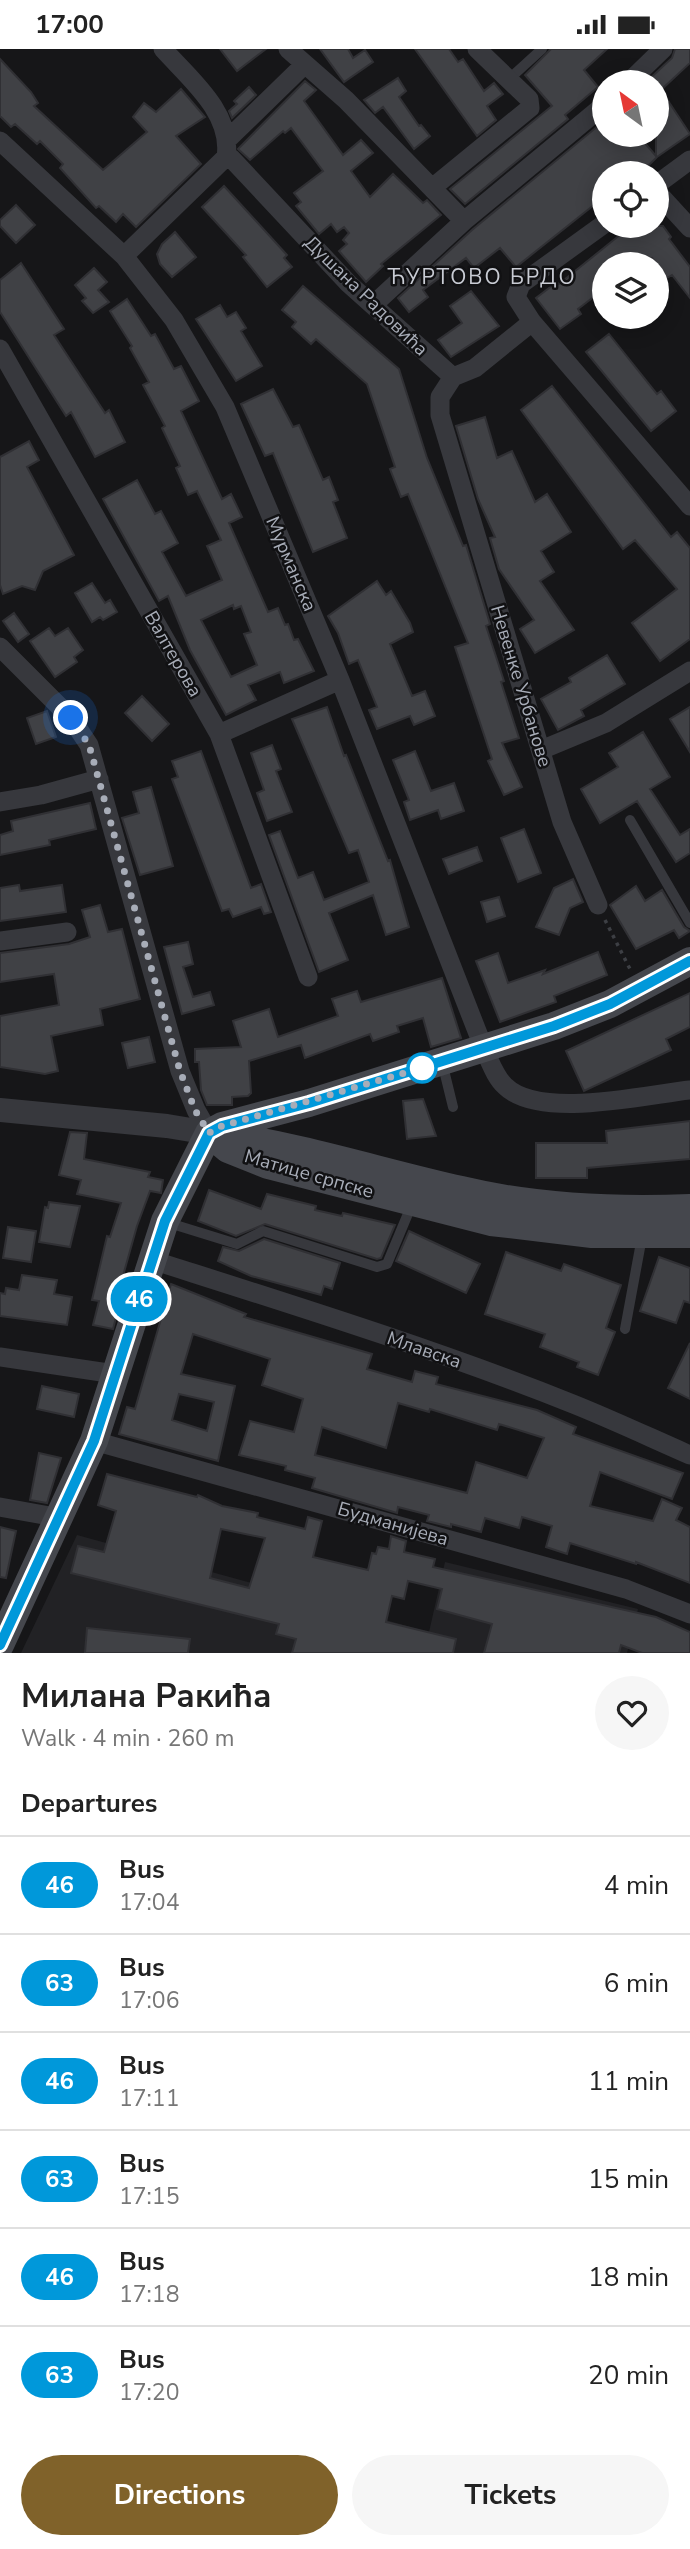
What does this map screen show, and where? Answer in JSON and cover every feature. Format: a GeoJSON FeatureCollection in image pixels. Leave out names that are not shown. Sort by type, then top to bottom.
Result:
{"type":"FeatureCollection","features":[{"type":"Feature","properties":{"kind":"main road"},"geometry":{"type":"LineString","coordinates":[[1,1643],[61,1518],[94,1441],[165,1221],[209,1133],[222,1126],[484,1049],[572,1019],[690,961]]}},
{"type":"Feature","properties":{"kind":"main road","name":"Матице српске"},"geometry":{"type":"LineString","coordinates":[[209,1133],[228,1149],[268,1165],[528,1228],[642,1223],[690,1208]]}},
{"type":"Feature","properties":{"kind":"main road","name":"Матице српске"},"geometry":{"type":"LineString","coordinates":[[209,1133],[323,1153],[462,1191],[690,1234]]}},
{"type":"Feature","properties":{"kind":"street","name":"Душана Радовића"},"geometry":{"type":"LineString","coordinates":[[163,49],[211,104],[231,158],[334,269],[453,377]]}},
{"type":"Feature","properties":{"kind":"street"},"geometry":{"type":"LineString","coordinates":[[288,49],[464,221]]}},
{"type":"Feature","properties":{"kind":"street"},"geometry":{"type":"LineString","coordinates":[[432,188],[530,108],[529,99],[477,49]]}},
{"type":"Feature","properties":{"kind":"street"},"geometry":{"type":"LineString","coordinates":[[641,70],[663,49]]}},
{"type":"Feature","properties":{"kind":"street"},"geometry":{"type":"LineString","coordinates":[[124,255],[305,64]]}},
{"type":"Feature","properties":{"kind":"street"},"geometry":{"type":"LineString","coordinates":[[373,305],[464,221],[592,115]]}},
{"type":"Feature","properties":{"kind":"street","name":"Мурманска"},"geometry":{"type":"LineString","coordinates":[[0,141],[124,255],[174,320],[225,407],[340,680],[484,1049],[506,1088],[520,1097],[536,1101],[589,1102],[690,1090]]}},
{"type":"Feature","properties":{"kind":"street"},"geometry":{"type":"LineString","coordinates":[[669,175],[690,160]]}},
{"type":"Feature","properties":{"kind":"street"},"geometry":{"type":"LineString","coordinates":[[669,205],[690,228]]}},
{"type":"Feature","properties":{"kind":"street"},"geometry":{"type":"LineString","coordinates":[[592,233],[521,284],[516,292],[517,300],[532,322],[690,506]]}},
{"type":"Feature","properties":{"kind":"street"},"geometry":{"type":"LineString","coordinates":[[453,377],[475,368],[532,322]]}},
{"type":"Feature","properties":{"kind":"street","name":"Валтерова"},"geometry":{"type":"LineString","coordinates":[[0,349],[219,734],[307,977]]}},
{"type":"Feature","properties":{"kind":"street","name":"Невенке Урбанове"},"geometry":{"type":"LineString","coordinates":[[453,377],[440,397],[441,423],[562,822],[598,905]]}},
{"type":"Feature","properties":{"kind":"street"},"geometry":{"type":"LineString","coordinates":[[0,647],[77,726],[89,745],[180,1071],[195,1110],[209,1133]]}},
{"type":"Feature","properties":{"kind":"street"},"geometry":{"type":"LineString","coordinates":[[541,750],[606,723],[690,671]]}},
{"type":"Feature","properties":{"kind":"street"},"geometry":{"type":"LineString","coordinates":[[219,734],[340,680]]}},
{"type":"Feature","properties":{"kind":"street"},"geometry":{"type":"LineString","coordinates":[[0,802],[41,795],[99,779]]}},
{"type":"Feature","properties":{"kind":"street"},"geometry":{"type":"LineString","coordinates":[[0,941],[66,932]]}},
{"type":"Feature","properties":{"kind":"street"},"geometry":{"type":"LineString","coordinates":[[0,1111],[167,1126],[209,1133]]}},
{"type":"Feature","properties":{"kind":"street","name":"Млавска"},"geometry":{"type":"LineString","coordinates":[[152,1260],[460,1362],[575,1405],[690,1455]]}},
{"type":"Feature","properties":{"kind":"street"},"geometry":{"type":"LineString","coordinates":[[0,1357],[115,1374]]}},
{"type":"Feature","properties":{"kind":"street","name":"Будманијева"},"geometry":{"type":"LineString","coordinates":[[94,1441],[626,1589],[690,1614]]}},
{"type":"Feature","properties":{"kind":"street"},"geometry":{"type":"LineString","coordinates":[[0,1507],[61,1518]]}},
{"type":"Feature","properties":{"kind":"lane"},"geometry":{"type":"LineString","coordinates":[[509,79],[542,49]]}},
{"type":"Feature","properties":{"kind":"lane"},"geometry":{"type":"LineString","coordinates":[[630,820],[690,923]]}},
{"type":"Feature","properties":{"kind":"lane"},"geometry":{"type":"LineString","coordinates":[[442,1061],[453,1107]]}},
{"type":"Feature","properties":{"kind":"lane"},"geometry":{"type":"LineString","coordinates":[[165,1221],[237,1244],[263,1231],[377,1267],[387,1264],[413,1202]]}},
{"type":"Feature","properties":{"kind":"lane"},"geometry":{"type":"LineString","coordinates":[[625,1329],[642,1223]]}},
{"type":"Feature","properties":{"kind":"path"},"geometry":{"type":"LineString","coordinates":[[598,905],[639,988]]}},
{"type":"Feature","properties":{"kind":"shaded area"},"geometry":{"type":"Polygon","coordinates":[[[77,1535],[429,1632],[445,1562],[638,1609],[627,1653],[21,1653],[77,1535]]]}},
{"type":"Feature","properties":{"kind":"building"},"geometry":{"type":"Polygon","coordinates":[[[220,49],[266,49],[237,71],[220,49]]]}},
{"type":"Feature","properties":{"kind":"building"},"geometry":{"type":"Polygon","coordinates":[[[320,49],[348,49],[353,58],[365,50],[373,62],[344,82],[320,49]]]}},
{"type":"Feature","properties":{"kind":"building"},"geometry":{"type":"Polygon","coordinates":[[[415,49],[449,49],[458,62],[463,59],[484,91],[494,83],[503,94],[487,106],[496,120],[477,136],[415,49]]]}},
{"type":"Feature","properties":{"kind":"building"},"geometry":{"type":"Polygon","coordinates":[[[551,49],[607,49],[584,70],[592,80],[592,92],[565,115],[568,119],[465,204],[450,189],[552,106],[525,75],[551,49]]]}},
{"type":"Feature","properties":{"kind":"building"},"geometry":{"type":"Polygon","coordinates":[[[675,49],[690,49],[690,63],[669,83],[669,70],[659,70],[672,58],[675,49]]]}},
{"type":"Feature","properties":{"kind":"building"},"geometry":{"type":"Polygon","coordinates":[[[0,59],[31,92],[38,103],[34,106],[103,170],[147,132],[133,117],[144,103],[156,112],[181,89],[205,117],[176,136],[201,164],[136,227],[123,214],[116,222],[99,206],[96,208],[60,168],[63,164],[40,141],[37,144],[15,124],[11,127],[0,116],[0,59]]]}},
{"type":"Feature","properties":{"kind":"building"},"geometry":{"type":"Polygon","coordinates":[[[398,78],[406,91],[399,97],[419,126],[430,136],[414,149],[383,107],[375,113],[364,100],[398,78]]]}},
{"type":"Feature","properties":{"kind":"building"},"geometry":{"type":"Polygon","coordinates":[[[305,81],[316,90],[304,101],[343,155],[361,140],[373,153],[351,171],[370,197],[393,174],[423,203],[427,200],[441,215],[381,264],[383,266],[366,282],[339,251],[347,244],[343,240],[349,233],[344,227],[337,232],[331,224],[319,234],[296,206],[301,202],[294,193],[323,171],[291,128],[285,133],[283,131],[250,160],[238,149],[305,81]]]}},
{"type":"Feature","properties":{"kind":"building"},"geometry":{"type":"Polygon","coordinates":[[[249,87],[256,95],[232,118],[229,111],[237,104],[234,101],[249,87]]]}},
{"type":"Feature","properties":{"kind":"building"},"geometry":{"type":"Polygon","coordinates":[[[669,102],[690,134],[653,161],[592,161],[592,207],[516,267],[500,248],[474,268],[466,258],[423,290],[428,297],[409,312],[398,298],[472,230],[592,131],[592,147],[648,147],[656,156],[656,147],[669,147],[669,102]]]}},
{"type":"Feature","properties":{"kind":"building"},"geometry":{"type":"Polygon","coordinates":[[[224,186],[287,255],[284,258],[292,267],[267,287],[243,257],[246,255],[202,207],[224,186]]]}},
{"type":"Feature","properties":{"kind":"building"},"geometry":{"type":"Polygon","coordinates":[[[16,205],[35,225],[16,243],[0,226],[0,220],[16,205]]]}},
{"type":"Feature","properties":{"kind":"building"},"geometry":{"type":"Polygon","coordinates":[[[175,232],[196,257],[172,277],[160,264],[157,254],[162,244],[175,232]]]}},
{"type":"Feature","properties":{"kind":"building"},"geometry":{"type":"Polygon","coordinates":[[[669,234],[671,237],[669,239],[690,267],[690,298],[672,275],[669,277],[669,252],[599,252],[616,238],[669,238],[669,234]]]}},
{"type":"Feature","properties":{"kind":"building"},"geometry":{"type":"Polygon","coordinates":[[[592,257],[592,298],[578,309],[581,314],[560,329],[536,298],[557,282],[559,284],[592,257]]]}},
{"type":"Feature","properties":{"kind":"building"},"geometry":{"type":"Polygon","coordinates":[[[21,263],[64,329],[54,335],[105,413],[109,410],[125,442],[95,457],[71,412],[66,416],[0,312],[0,280],[21,263]]]}},
{"type":"Feature","properties":{"kind":"building"},"geometry":{"type":"Polygon","coordinates":[[[94,268],[107,282],[98,290],[109,302],[93,313],[82,301],[86,298],[75,285],[94,268]]]}},
{"type":"Feature","properties":{"kind":"building"},"geometry":{"type":"Polygon","coordinates":[[[303,286],[399,369],[427,458],[463,546],[466,545],[490,624],[486,626],[504,681],[501,682],[519,738],[502,743],[522,787],[504,795],[488,761],[492,759],[455,647],[468,643],[408,494],[401,497],[390,469],[395,467],[367,384],[316,339],[311,344],[292,327],[296,322],[282,310],[303,286]]]}},
{"type":"Feature","properties":{"kind":"building"},"geometry":{"type":"Polygon","coordinates":[[[471,291],[499,326],[451,357],[438,340],[462,323],[450,306],[471,291]]]}},
{"type":"Feature","properties":{"kind":"building"},"geometry":{"type":"Polygon","coordinates":[[[127,299],[151,336],[155,334],[174,369],[181,366],[199,401],[181,411],[222,499],[231,494],[242,517],[229,523],[268,612],[278,608],[285,625],[288,624],[294,640],[298,639],[314,671],[284,683],[280,672],[248,685],[256,700],[226,715],[190,650],[168,596],[159,601],[103,499],[137,480],[155,514],[161,511],[178,543],[162,552],[186,596],[222,580],[207,546],[221,540],[197,491],[188,495],[176,468],[180,466],[162,428],[165,426],[143,385],[149,382],[130,348],[132,346],[110,311],[127,299]],[[233,605],[201,620],[231,677],[257,665],[244,634],[251,632],[241,606],[234,609],[233,605]]]}},
{"type":"Feature","properties":{"kind":"building"},"geometry":{"type":"Polygon","coordinates":[[[220,305],[227,317],[236,312],[246,328],[241,331],[262,366],[236,381],[196,319],[220,305]]]}},
{"type":"Feature","properties":{"kind":"building"},"geometry":{"type":"Polygon","coordinates":[[[609,334],[657,394],[661,391],[676,411],[651,431],[586,352],[609,334]]]}},
{"type":"Feature","properties":{"kind":"building"},"geometry":{"type":"Polygon","coordinates":[[[552,386],[671,537],[677,532],[690,548],[690,639],[660,661],[632,623],[677,589],[635,540],[623,549],[521,410],[552,386]]]}},
{"type":"Feature","properties":{"kind":"building"},"geometry":{"type":"Polygon","coordinates":[[[273,389],[293,427],[299,425],[323,480],[329,477],[338,500],[333,502],[347,538],[313,552],[273,453],[265,456],[241,404],[273,389]]]}},
{"type":"Feature","properties":{"kind":"building"},"geometry":{"type":"Polygon","coordinates":[[[485,417],[497,458],[512,451],[535,502],[547,494],[571,532],[541,551],[554,572],[540,581],[574,630],[535,653],[520,629],[534,620],[499,569],[490,538],[495,537],[478,499],[456,426],[485,417]]]}},
{"type":"Feature","properties":{"kind":"building"},"geometry":{"type":"Polygon","coordinates":[[[29,441],[39,460],[27,467],[74,555],[43,571],[35,590],[22,586],[3,594],[0,585],[0,457],[29,441]]]}},
{"type":"Feature","properties":{"kind":"building"},"geometry":{"type":"Polygon","coordinates":[[[377,581],[386,595],[391,591],[410,623],[413,632],[390,644],[412,696],[425,691],[435,716],[414,725],[410,716],[377,729],[369,710],[377,707],[358,660],[349,664],[338,633],[328,616],[377,581]]]}},
{"type":"Feature","properties":{"kind":"building"},"geometry":{"type":"Polygon","coordinates":[[[92,583],[105,603],[110,600],[117,612],[103,620],[100,617],[92,622],[75,593],[92,583]]]}},
{"type":"Feature","properties":{"kind":"building"},"geometry":{"type":"Polygon","coordinates":[[[14,613],[29,634],[18,642],[3,621],[14,613]]]}},
{"type":"Feature","properties":{"kind":"building"},"geometry":{"type":"Polygon","coordinates":[[[49,628],[55,636],[68,628],[83,650],[74,657],[77,662],[55,677],[30,641],[49,628]]]}},
{"type":"Feature","properties":{"kind":"building"},"geometry":{"type":"Polygon","coordinates":[[[607,655],[625,684],[581,710],[584,716],[558,730],[541,699],[571,682],[569,678],[607,655]]]}},
{"type":"Feature","properties":{"kind":"building"},"geometry":{"type":"Polygon","coordinates":[[[142,696],[169,724],[152,741],[125,713],[142,696]]]}},
{"type":"Feature","properties":{"kind":"building"},"geometry":{"type":"Polygon","coordinates":[[[327,707],[344,756],[346,755],[388,861],[390,860],[409,927],[386,935],[373,895],[329,913],[348,960],[319,972],[269,835],[280,831],[298,878],[313,872],[324,900],[369,882],[358,850],[349,853],[292,719],[327,707]]]}},
{"type":"Feature","properties":{"kind":"building"},"geometry":{"type":"Polygon","coordinates":[[[690,707],[690,752],[670,719],[690,707]]]}},
{"type":"Feature","properties":{"kind":"building"},"geometry":{"type":"Polygon","coordinates":[[[47,711],[56,737],[36,744],[27,718],[47,711]]]}},
{"type":"Feature","properties":{"kind":"building"},"geometry":{"type":"Polygon","coordinates":[[[643,732],[670,777],[650,789],[680,835],[690,829],[690,853],[676,862],[637,801],[600,823],[581,789],[618,767],[609,753],[643,732]]]}},
{"type":"Feature","properties":{"kind":"building"},"geometry":{"type":"Polygon","coordinates":[[[272,745],[281,769],[276,771],[292,812],[267,821],[257,793],[264,790],[251,753],[272,745]]]}},
{"type":"Feature","properties":{"kind":"building"},"geometry":{"type":"Polygon","coordinates":[[[201,751],[251,888],[261,884],[271,912],[264,914],[261,907],[233,917],[229,909],[222,911],[172,779],[178,777],[172,761],[201,751]]]}},
{"type":"Feature","properties":{"kind":"building"},"geometry":{"type":"Polygon","coordinates":[[[415,751],[431,791],[454,783],[464,811],[441,819],[438,810],[410,820],[404,802],[409,800],[393,760],[415,751]]]}},
{"type":"Feature","properties":{"kind":"building"},"geometry":{"type":"Polygon","coordinates":[[[151,787],[173,866],[140,875],[122,818],[139,813],[133,792],[151,787]]]}},
{"type":"Feature","properties":{"kind":"building"},"geometry":{"type":"Polygon","coordinates":[[[90,803],[96,829],[49,840],[50,845],[0,855],[0,835],[13,831],[11,821],[90,803]]]}},
{"type":"Feature","properties":{"kind":"building"},"geometry":{"type":"Polygon","coordinates":[[[524,829],[541,873],[518,882],[501,838],[524,829]]]}},
{"type":"Feature","properties":{"kind":"building"},"geometry":{"type":"Polygon","coordinates":[[[477,847],[482,861],[449,874],[443,859],[477,847]]]}},
{"type":"Feature","properties":{"kind":"building"},"geometry":{"type":"Polygon","coordinates":[[[573,879],[583,902],[570,908],[559,935],[536,927],[554,888],[573,879]]]}},
{"type":"Feature","properties":{"kind":"building"},"geometry":{"type":"Polygon","coordinates":[[[19,885],[20,891],[62,885],[66,912],[0,921],[0,888],[19,885]]]}},
{"type":"Feature","properties":{"kind":"building"},"geometry":{"type":"Polygon","coordinates":[[[636,886],[645,901],[662,890],[684,927],[690,931],[679,938],[674,930],[636,949],[610,905],[636,886]]]}},
{"type":"Feature","properties":{"kind":"building"},"geometry":{"type":"Polygon","coordinates":[[[499,897],[505,916],[487,922],[481,902],[499,897]]]}},
{"type":"Feature","properties":{"kind":"building"},"geometry":{"type":"Polygon","coordinates":[[[100,905],[108,932],[122,929],[140,999],[100,1009],[103,1025],[51,1036],[58,1071],[45,1074],[0,1067],[0,1016],[59,1005],[54,974],[0,982],[0,953],[69,944],[90,937],[82,910],[100,905]]]}},
{"type":"Feature","properties":{"kind":"building"},"geometry":{"type":"Polygon","coordinates":[[[188,942],[193,964],[183,967],[193,997],[210,992],[214,1005],[182,1014],[164,947],[188,942]]]}},
{"type":"Feature","properties":{"kind":"building"},"geometry":{"type":"Polygon","coordinates":[[[598,952],[607,975],[554,996],[556,1002],[500,1022],[476,961],[498,953],[508,983],[545,970],[543,974],[598,952]]]}},
{"type":"Feature","properties":{"kind":"building"},"geometry":{"type":"Polygon","coordinates":[[[442,978],[461,1038],[431,1047],[423,1018],[397,1026],[399,1032],[373,1041],[370,1034],[305,1058],[301,1045],[249,1061],[251,1093],[248,1096],[232,1097],[232,1105],[207,1105],[201,1090],[199,1062],[195,1062],[195,1049],[241,1047],[233,1021],[269,1009],[278,1037],[338,1016],[332,999],[357,991],[361,1002],[442,978]]]}},
{"type":"Feature","properties":{"kind":"building"},"geometry":{"type":"Polygon","coordinates":[[[690,993],[690,1027],[666,1039],[671,1050],[584,1091],[566,1051],[690,993]]]}},
{"type":"Feature","properties":{"kind":"building"},"geometry":{"type":"Polygon","coordinates":[[[149,1037],[155,1062],[128,1068],[122,1043],[149,1037]]]}},
{"type":"Feature","properties":{"kind":"building"},"geometry":{"type":"Polygon","coordinates":[[[423,1099],[436,1136],[407,1139],[403,1101],[423,1099]]]}},
{"type":"Feature","properties":{"kind":"building"},"geometry":{"type":"Polygon","coordinates":[[[690,1121],[690,1159],[587,1168],[587,1178],[536,1178],[536,1143],[607,1143],[606,1131],[690,1121]]]}},
{"type":"Feature","properties":{"kind":"building"},"geometry":{"type":"Polygon","coordinates":[[[70,1132],[87,1133],[84,1159],[150,1172],[148,1177],[163,1180],[161,1193],[150,1191],[137,1226],[119,1290],[123,1291],[113,1329],[93,1325],[99,1301],[92,1300],[107,1236],[110,1237],[121,1203],[77,1194],[81,1180],[59,1175],[70,1132]]]}},
{"type":"Feature","properties":{"kind":"building"},"geometry":{"type":"Polygon","coordinates":[[[209,1190],[261,1209],[267,1194],[316,1206],[315,1210],[342,1216],[343,1213],[395,1225],[381,1258],[377,1259],[265,1224],[236,1236],[198,1221],[209,1190]]]}},
{"type":"Feature","properties":{"kind":"building"},"geometry":{"type":"Polygon","coordinates":[[[49,1202],[80,1206],[70,1247],[39,1242],[45,1207],[48,1208],[49,1202]]]}},
{"type":"Feature","properties":{"kind":"building"},"geometry":{"type":"Polygon","coordinates":[[[8,1227],[36,1231],[31,1262],[3,1258],[8,1227]]]}},
{"type":"Feature","properties":{"kind":"building"},"geometry":{"type":"Polygon","coordinates":[[[409,1231],[480,1264],[466,1293],[396,1261],[409,1231]]]}},
{"type":"Feature","properties":{"kind":"building"},"geometry":{"type":"Polygon","coordinates":[[[264,1239],[340,1263],[332,1289],[324,1286],[321,1295],[251,1276],[218,1261],[223,1247],[239,1251],[264,1239]]]}},
{"type":"Feature","properties":{"kind":"building"},"geometry":{"type":"Polygon","coordinates":[[[506,1252],[561,1271],[564,1264],[621,1285],[606,1328],[615,1332],[598,1375],[577,1367],[579,1362],[540,1347],[545,1334],[485,1314],[506,1252]]]}},
{"type":"Feature","properties":{"kind":"building"},"geometry":{"type":"Polygon","coordinates":[[[659,1257],[690,1268],[690,1303],[684,1301],[676,1323],[640,1311],[659,1257]]]}},
{"type":"Feature","properties":{"kind":"building"},"geometry":{"type":"Polygon","coordinates":[[[22,1275],[57,1280],[54,1294],[72,1297],[67,1325],[0,1316],[0,1293],[5,1294],[6,1288],[19,1290],[22,1275]]]}},
{"type":"Feature","properties":{"kind":"building"},"geometry":{"type":"Polygon","coordinates":[[[171,1284],[246,1314],[244,1317],[372,1354],[367,1369],[412,1382],[415,1371],[438,1377],[436,1384],[537,1410],[576,1427],[573,1434],[683,1473],[672,1499],[600,1472],[590,1506],[653,1521],[662,1499],[682,1508],[676,1520],[690,1527],[690,1583],[636,1562],[570,1543],[567,1554],[546,1547],[552,1526],[522,1517],[519,1528],[485,1518],[481,1532],[451,1524],[451,1527],[427,1521],[429,1515],[398,1507],[397,1513],[312,1488],[315,1478],[285,1470],[286,1466],[239,1455],[250,1421],[294,1432],[303,1399],[262,1385],[270,1359],[193,1334],[181,1374],[235,1386],[218,1461],[119,1434],[127,1407],[135,1409],[171,1284]],[[179,1394],[172,1420],[207,1431],[214,1402],[179,1394]],[[398,1403],[386,1448],[322,1427],[315,1455],[467,1493],[476,1462],[527,1478],[544,1438],[499,1424],[497,1430],[430,1409],[429,1412],[398,1403]]]}},
{"type":"Feature","properties":{"kind":"building"},"geometry":{"type":"Polygon","coordinates":[[[690,1343],[690,1399],[668,1388],[690,1343]]]}},
{"type":"Feature","properties":{"kind":"building"},"geometry":{"type":"Polygon","coordinates":[[[42,1386],[79,1394],[74,1417],[37,1409],[42,1386]]]}},
{"type":"Feature","properties":{"kind":"building"},"geometry":{"type":"Polygon","coordinates":[[[39,1453],[61,1458],[47,1503],[30,1500],[39,1453]]]}},
{"type":"Feature","properties":{"kind":"building"},"geometry":{"type":"Polygon","coordinates":[[[107,1474],[197,1497],[198,1495],[222,1506],[258,1513],[257,1517],[305,1529],[308,1517],[322,1521],[313,1557],[368,1570],[372,1553],[376,1554],[378,1547],[389,1549],[391,1536],[406,1541],[404,1552],[435,1559],[433,1567],[656,1617],[690,1632],[690,1653],[642,1653],[621,1645],[619,1653],[484,1653],[492,1624],[437,1609],[442,1589],[408,1581],[404,1599],[392,1596],[386,1622],[456,1639],[453,1653],[292,1653],[296,1639],[276,1634],[279,1624],[71,1573],[78,1546],[104,1552],[116,1511],[98,1505],[107,1474]],[[221,1529],[210,1578],[249,1588],[265,1538],[221,1529]]]}},
{"type":"Feature","properties":{"kind":"building"},"geometry":{"type":"Polygon","coordinates":[[[0,1527],[16,1531],[6,1578],[0,1577],[0,1527]]]}},
{"type":"Feature","properties":{"kind":"building"},"geometry":{"type":"Polygon","coordinates":[[[87,1628],[190,1639],[188,1653],[85,1653],[87,1628]]]}},
{"type":"Feature","properties":{"kind":"bus line","name":"46"},"geometry":{"type":"LineString","coordinates":[[0,1645],[61,1518],[94,1441],[165,1221],[209,1133],[222,1126],[309,1103],[554,1026],[610,1004],[690,961]]}},
{"type":"Feature","properties":{"kind":"district","name":"ЋУРТОВО БРДО"},"geometry":{"type":"Point","coordinates":[482,277]}},
{"type":"Feature","properties":{"kind":"route"},"geometry":{"type":"LineString","coordinates":[[71,718],[89,745],[180,1071],[195,1110],[209,1133],[222,1126],[309,1103],[422,1068]]}}]}
